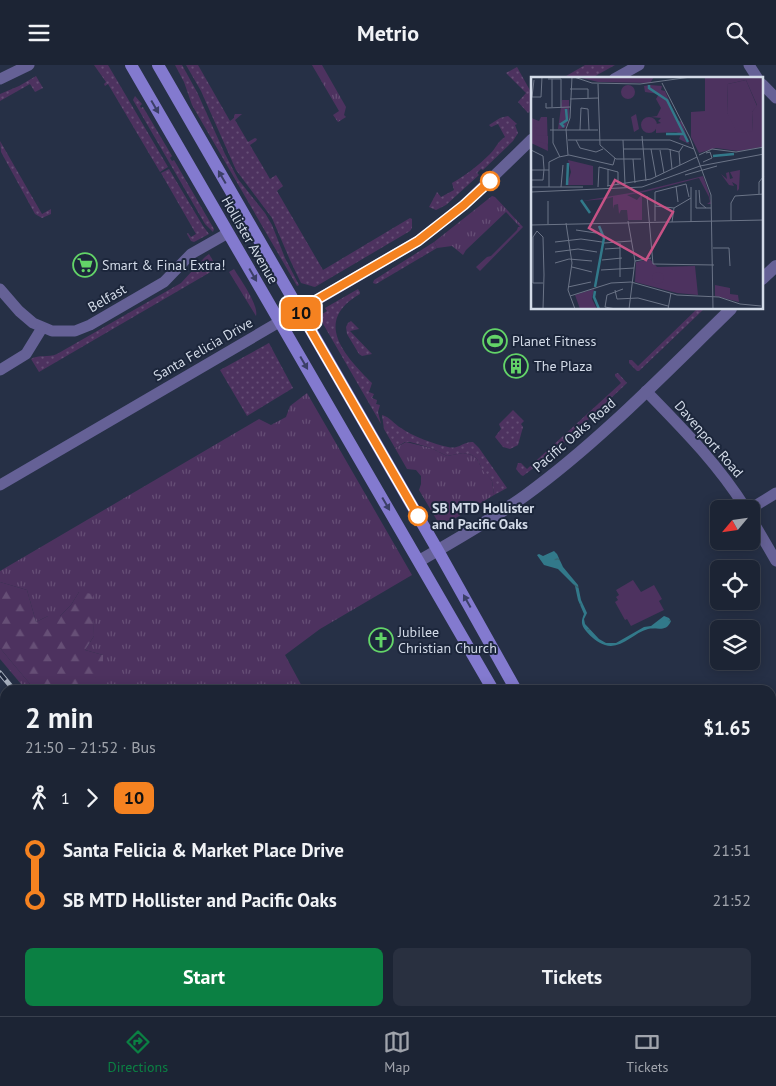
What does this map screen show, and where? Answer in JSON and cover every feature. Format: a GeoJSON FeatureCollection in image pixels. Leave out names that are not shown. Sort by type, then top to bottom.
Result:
{"type":"FeatureCollection","features":[{"type":"Feature","properties":{"kind":"main road","name":"Hollister Avenue"},"geometry":{"type":"LineString","coordinates":[[131,65],[490,685]]}},
{"type":"Feature","properties":{"kind":"main road","name":"Hollister Avenue"},"geometry":{"type":"LineString","coordinates":[[158,65],[438,550],[513,685]]}},
{"type":"Feature","properties":{"kind":"street"},"geometry":{"type":"LineString","coordinates":[[0,79],[30,65]]}},
{"type":"Feature","properties":{"kind":"street"},"geometry":{"type":"LineString","coordinates":[[618,77],[639,65]]}},
{"type":"Feature","properties":{"kind":"street"},"geometry":{"type":"LineString","coordinates":[[748,65],[757,77]]}},
{"type":"Feature","properties":{"kind":"street"},"geometry":{"type":"LineString","coordinates":[[764,86],[776,98]]}},
{"type":"Feature","properties":{"kind":"street","name":"Santa Felicia Drive"},"geometry":{"type":"LineString","coordinates":[[0,485],[412,245],[473,197],[531,140]]}},
{"type":"Feature","properties":{"kind":"street","name":"Belfast"},"geometry":{"type":"LineString","coordinates":[[42,328],[52,331],[69,332],[90,325],[164,282],[191,254],[228,233]]}},
{"type":"Feature","properties":{"kind":"street"},"geometry":{"type":"LineString","coordinates":[[764,277],[776,266]]}},
{"type":"Feature","properties":{"kind":"street"},"geometry":{"type":"LineString","coordinates":[[0,289],[25,317],[42,328],[26,354],[0,369]]}},
{"type":"Feature","properties":{"kind":"street","name":"Pacific Oaks Road"},"geometry":{"type":"LineString","coordinates":[[419,561],[524,496],[596,437],[730,310]]}},
{"type":"Feature","properties":{"kind":"street","name":"Davenport Road"},"geometry":{"type":"LineString","coordinates":[[646,391],[706,454],[742,500]]}},
{"type":"Feature","properties":{"kind":"street"},"geometry":{"type":"LineString","coordinates":[[760,502],[776,493]]}},
{"type":"Feature","properties":{"kind":"street"},"geometry":{"type":"LineString","coordinates":[[760,533],[776,561]]}},
{"type":"Feature","properties":{"kind":"green space"},"geometry":{"type":"Polygon","coordinates":[[[94,65],[108,65],[168,167],[160,172],[108,84],[105,86],[106,82],[94,65]]]}},
{"type":"Feature","properties":{"kind":"green space"},"geometry":{"type":"Polygon","coordinates":[[[175,65],[182,65],[197,92],[238,179],[265,213],[272,225],[285,258],[299,285],[297,286],[192,105],[184,82],[175,65]]]}},
{"type":"Feature","properties":{"kind":"green space"},"geometry":{"type":"Polygon","coordinates":[[[186,65],[198,65],[230,121],[234,118],[235,114],[242,114],[235,120],[248,142],[255,138],[257,139],[250,145],[270,179],[276,175],[283,186],[277,191],[323,270],[410,218],[412,219],[412,228],[410,231],[315,287],[301,283],[272,218],[236,170],[201,91],[186,65]]]}},
{"type":"Feature","properties":{"kind":"green space"},"geometry":{"type":"Polygon","coordinates":[[[312,65],[322,65],[346,107],[344,115],[346,117],[338,122],[333,115],[339,111],[312,65]]]}},
{"type":"Feature","properties":{"kind":"green space"},"geometry":{"type":"Polygon","coordinates":[[[585,65],[615,65],[594,77],[564,77],[585,65]]]}},
{"type":"Feature","properties":{"kind":"green space"},"geometry":{"type":"Polygon","coordinates":[[[517,67],[531,92],[531,112],[528,113],[518,102],[526,93],[506,73],[517,67]]]}},
{"type":"Feature","properties":{"kind":"green space"},"geometry":{"type":"Polygon","coordinates":[[[36,76],[43,88],[35,92],[30,84],[0,101],[0,94],[36,76]]]}},
{"type":"Feature","properties":{"kind":"green space"},"geometry":{"type":"Polygon","coordinates":[[[135,96],[142,104],[141,108],[143,107],[172,156],[170,158],[172,161],[174,160],[214,229],[213,232],[205,224],[133,100],[135,96]]]}},
{"type":"Feature","properties":{"kind":"green space"},"geometry":{"type":"Polygon","coordinates":[[[508,116],[517,124],[515,125],[518,133],[513,141],[483,170],[481,169],[477,173],[479,175],[446,205],[436,210],[429,207],[437,192],[441,197],[454,190],[452,183],[492,152],[505,137],[498,124],[491,127],[489,125],[500,118],[508,116]]]}},
{"type":"Feature","properties":{"kind":"green space"},"geometry":{"type":"Polygon","coordinates":[[[0,141],[42,214],[51,209],[51,214],[42,218],[35,214],[1,152],[0,141]]]}},
{"type":"Feature","properties":{"kind":"green space"},"geometry":{"type":"Polygon","coordinates":[[[169,169],[209,234],[194,242],[191,241],[187,234],[191,237],[196,234],[161,173],[169,169]]]}},
{"type":"Feature","properties":{"kind":"green space"},"geometry":{"type":"Polygon","coordinates":[[[492,196],[523,227],[480,271],[476,267],[487,257],[491,256],[520,227],[506,212],[463,255],[452,246],[437,248],[434,242],[492,196]]]}},
{"type":"Feature","properties":{"kind":"green space"},"geometry":{"type":"Polygon","coordinates":[[[434,242],[437,248],[376,284],[373,283],[374,280],[434,242]]]}},
{"type":"Feature","properties":{"kind":"green space"},"geometry":{"type":"Polygon","coordinates":[[[209,254],[215,264],[214,270],[39,372],[31,359],[57,354],[181,283],[209,254]]]}},
{"type":"Feature","properties":{"kind":"green space"},"geometry":{"type":"Polygon","coordinates":[[[234,269],[255,305],[256,316],[229,272],[234,269]]]}},
{"type":"Feature","properties":{"kind":"green space"},"geometry":{"type":"Polygon","coordinates":[[[358,289],[360,294],[346,304],[338,315],[336,327],[338,339],[352,361],[372,383],[369,392],[374,394],[372,398],[377,400],[376,404],[380,405],[378,412],[381,424],[322,322],[322,314],[327,311],[325,308],[358,289]]]}},
{"type":"Feature","properties":{"kind":"green space"},"geometry":{"type":"Polygon","coordinates":[[[696,310],[703,310],[639,371],[629,363],[629,360],[632,360],[638,366],[696,310]]]}},
{"type":"Feature","properties":{"kind":"green space"},"geometry":{"type":"Polygon","coordinates":[[[351,321],[359,329],[350,331],[372,354],[362,356],[359,354],[347,334],[346,327],[351,321]]]}},
{"type":"Feature","properties":{"kind":"green space"},"geometry":{"type":"Polygon","coordinates":[[[269,343],[293,388],[247,416],[220,370],[269,343]]]}},
{"type":"Feature","properties":{"kind":"green space"},"geometry":{"type":"Polygon","coordinates":[[[618,373],[627,383],[552,454],[523,476],[521,475],[516,469],[518,463],[521,463],[527,469],[621,383],[615,376],[618,373]]]}},
{"type":"Feature","properties":{"kind":"green space"},"geometry":{"type":"Polygon","coordinates":[[[307,393],[412,575],[320,629],[285,655],[301,685],[95,685],[95,678],[103,655],[85,650],[94,636],[93,620],[79,592],[71,605],[60,616],[48,616],[36,622],[27,590],[0,582],[0,571],[259,419],[271,425],[286,417],[290,406],[307,393]]]}},
{"type":"Feature","properties":{"kind":"green space"},"geometry":{"type":"Polygon","coordinates":[[[513,410],[524,421],[521,424],[523,427],[518,445],[510,449],[503,447],[495,437],[501,429],[499,424],[513,410]]]}},
{"type":"Feature","properties":{"kind":"green space"},"geometry":{"type":"Polygon","coordinates":[[[382,415],[411,434],[436,444],[452,448],[473,442],[507,488],[494,495],[492,481],[483,471],[477,459],[472,455],[463,453],[447,456],[431,448],[410,442],[405,442],[395,448],[384,429],[382,415]]]}},
{"type":"Feature","properties":{"kind":"green space"},"geometry":{"type":"Polygon","coordinates":[[[406,442],[431,448],[447,456],[463,453],[472,455],[477,459],[492,481],[494,495],[449,522],[438,522],[419,490],[421,476],[416,470],[407,469],[395,448],[406,442]]]}},
{"type":"Feature","properties":{"kind":"green space"},"geometry":{"type":"Polygon","coordinates":[[[633,580],[641,592],[654,585],[662,599],[659,601],[664,610],[631,626],[627,619],[625,620],[615,602],[618,600],[616,597],[619,595],[616,590],[633,580]]]}},
{"type":"Feature","properties":{"kind":"green space"},"geometry":{"type":"Polygon","coordinates":[[[0,582],[27,590],[36,622],[48,616],[60,616],[71,605],[79,592],[93,594],[94,636],[85,650],[103,655],[103,672],[95,678],[95,685],[31,685],[0,648],[0,582]]]}},
{"type":"Feature","properties":{"kind":"green space"},"geometry":{"type":"Polygon","coordinates":[[[0,648],[31,685],[22,685],[0,659],[0,648]]]}},
{"type":"Feature","properties":{"kind":"water"},"geometry":{"type":"Polygon","coordinates":[[[554,551],[563,567],[578,585],[581,600],[587,613],[584,619],[585,624],[599,639],[606,643],[616,643],[644,627],[651,626],[664,616],[671,621],[669,625],[664,628],[648,629],[616,645],[605,645],[597,641],[582,625],[584,614],[575,586],[558,569],[544,565],[537,555],[543,556],[554,551]]]}},
{"type":"Feature","properties":{"kind":"railway"},"geometry":{"type":"LineString","coordinates":[[0,673],[10,685]]}},
{"type":"Feature","properties":{"kind":"bus line","name":"10"},"geometry":{"type":"LineString","coordinates":[[418,516],[299,310],[418,241],[464,205],[490,181]]}},
{"type":"Feature","properties":{"kind":"place","name":"Smart & Final Extra!"},"geometry":{"type":"Point","coordinates":[85,265]}},
{"type":"Feature","properties":{"kind":"place","name":"Planet Fitness"},"geometry":{"type":"Point","coordinates":[495,341]}},
{"type":"Feature","properties":{"kind":"place","name":"The Plaza"},"geometry":{"type":"Point","coordinates":[516,366]}},
{"type":"Feature","properties":{"kind":"place","name":"SB MTD Hollister and Pacific Oaks"},"geometry":{"type":"Point","coordinates":[418,516]}},
{"type":"Feature","properties":{"kind":"place","name":"Jubilee Christian Church"},"geometry":{"type":"Point","coordinates":[381,640]}}]}
